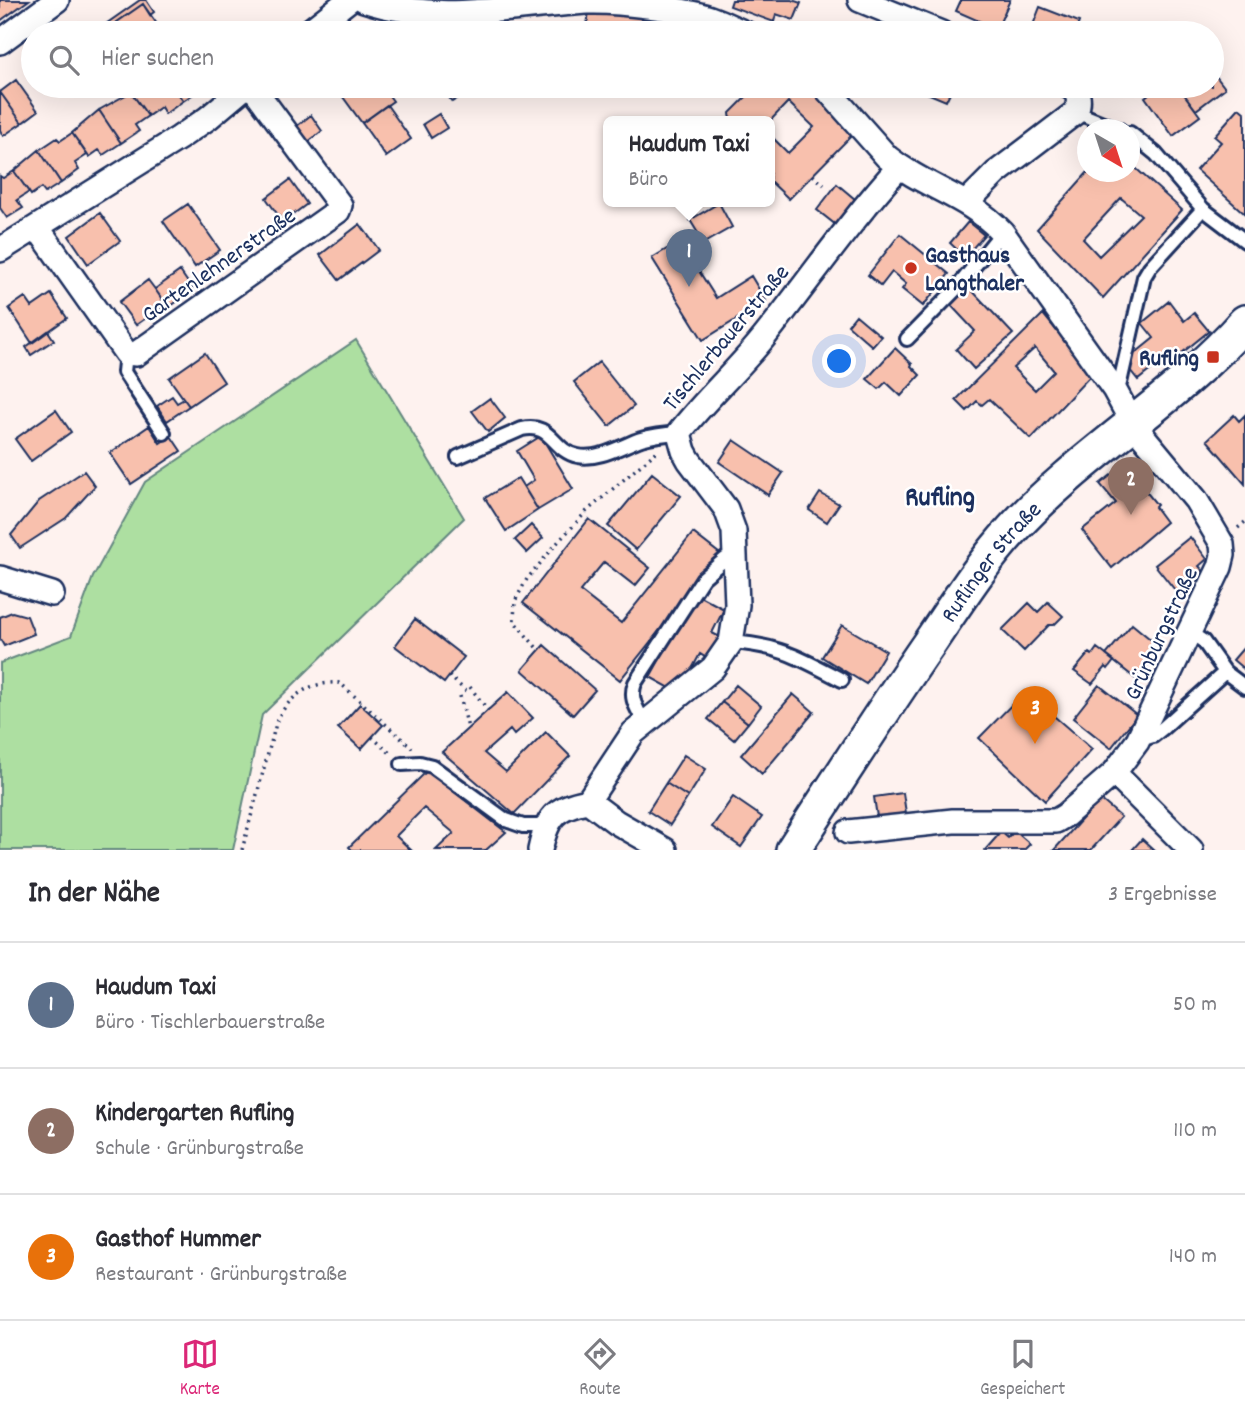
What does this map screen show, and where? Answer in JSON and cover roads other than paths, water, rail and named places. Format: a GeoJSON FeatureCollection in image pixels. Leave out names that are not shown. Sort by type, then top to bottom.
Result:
{"type":"FeatureCollection","features":[{"type":"Feature","properties":{"kind":"street"},"geometry":{"type":"LineString","coordinates":[[28,21],[57,0]]}},
{"type":"Feature","properties":{"kind":"street"},"geometry":{"type":"LineString","coordinates":[[322,21],[348,0]]}},
{"type":"Feature","properties":{"kind":"street"},"geometry":{"type":"LineString","coordinates":[[364,0],[404,10],[435,13],[465,13],[590,2],[650,4],[712,21]]}},
{"type":"Feature","properties":{"kind":"street"},"geometry":{"type":"LineString","coordinates":[[860,0],[912,21]]}},
{"type":"Feature","properties":{"kind":"street"},"geometry":{"type":"LineString","coordinates":[[0,42],[21,27]]}},
{"type":"Feature","properties":{"kind":"street"},"geometry":{"type":"LineString","coordinates":[[0,250],[179,138],[232,98]]}},
{"type":"Feature","properties":{"kind":"street","name":"Gartenlehnerstraße"},"geometry":{"type":"LineString","coordinates":[[37,228],[126,353],[136,354],[338,211],[340,205],[261,98]]}},
{"type":"Feature","properties":{"kind":"street","name":"Grünburgstraße"},"geometry":{"type":"LineString","coordinates":[[835,98],[899,167],[967,202],[987,216],[1002,232],[1114,389],[1133,424],[1188,489],[1222,544],[1223,555],[1220,567],[1137,741],[1114,773],[1066,815],[1056,821],[953,821],[851,841]]}},
{"type":"Feature","properties":{"kind":"street"},"geometry":{"type":"LineString","coordinates":[[967,202],[996,173],[1076,112],[1078,98]]}},
{"type":"Feature","properties":{"kind":"street","name":"Tischlerbauerstraße"},"geometry":{"type":"LineString","coordinates":[[588,801],[633,733],[713,668],[731,642],[737,605],[734,531],[730,516],[689,460],[679,433],[702,403],[764,337],[834,244],[899,167]]}},
{"type":"Feature","properties":{"kind":"street","name":"Ruflinger Straße"},"geometry":{"type":"LineString","coordinates":[[793,850],[897,689],[993,553],[1032,510],[1213,356],[1245,322]]}},
{"type":"Feature","properties":{"kind":"street"},"geometry":{"type":"LineString","coordinates":[[0,578],[52,594]]}},
{"type":"Feature","properties":{"kind":"street"},"geometry":{"type":"LineString","coordinates":[[1114,773],[1191,850]]}},
{"type":"Feature","properties":{"kind":"street"},"geometry":{"type":"LineString","coordinates":[[540,850],[545,826],[558,810],[569,804],[588,801],[616,822],[665,850]]}},
{"type":"Feature","properties":{"kind":"street"},"geometry":{"type":"LineString","coordinates":[[813,818],[851,841]]}},
{"type":"Feature","properties":{"kind":"lane"},"geometry":{"type":"LineString","coordinates":[[1076,112],[1093,119]]}},
{"type":"Feature","properties":{"kind":"lane"},"geometry":{"type":"LineString","coordinates":[[1140,142],[1156,154],[1203,209],[1245,241]]}},
{"type":"Feature","properties":{"kind":"lane"},"geometry":{"type":"LineString","coordinates":[[1114,389],[1120,383],[1144,277],[1203,209]]}},
{"type":"Feature","properties":{"kind":"lane"},"geometry":{"type":"LineString","coordinates":[[906,339],[955,290],[1002,232]]}},
{"type":"Feature","properties":{"kind":"lane"},"geometry":{"type":"LineString","coordinates":[[126,353],[124,372],[164,433]]}},
{"type":"Feature","properties":{"kind":"lane"},"geometry":{"type":"LineString","coordinates":[[458,457],[534,426],[545,431],[569,453],[590,457],[643,438],[679,433]]}},
{"type":"Feature","properties":{"kind":"lane"},"geometry":{"type":"LineString","coordinates":[[644,722],[633,700],[635,684],[703,578],[725,559],[737,557]]}},
{"type":"Feature","properties":{"kind":"lane"},"geometry":{"type":"LineString","coordinates":[[1189,632],[1203,641],[1225,672],[1245,687]]}},
{"type":"Feature","properties":{"kind":"lane"},"geometry":{"type":"LineString","coordinates":[[731,642],[771,647],[794,654],[842,680]]}},
{"type":"Feature","properties":{"kind":"lane"},"geometry":{"type":"LineString","coordinates":[[1137,741],[1153,736],[1163,729],[1225,672]]}},
{"type":"Feature","properties":{"kind":"lane"},"geometry":{"type":"LineString","coordinates":[[402,764],[420,763],[432,766],[506,820],[523,827],[545,826]]}},
{"type":"Feature","properties":{"kind":"place","name":"Gasthaus Langthaler"},"geometry":{"type":"Point","coordinates":[911,268]}},
{"type":"Feature","properties":{"kind":"place","name":"Haudum Taxi"},"geometry":{"type":"Point","coordinates":[689,287]}},
{"type":"Feature","properties":{"kind":"place","name":"Rufling"},"geometry":{"type":"Point","coordinates":[1213,357]}},
{"type":"Feature","properties":{"kind":"place","name":"Kindergarten Rufling"},"geometry":{"type":"Point","coordinates":[1131,515]}},
{"type":"Feature","properties":{"kind":"place","name":"Gasthof Hummer"},"geometry":{"type":"Point","coordinates":[1035,744]}},
{"type":"Feature","properties":{"kind":"district","name":"Rufling"},"geometry":{"type":"Point","coordinates":[940,495]}}]}
